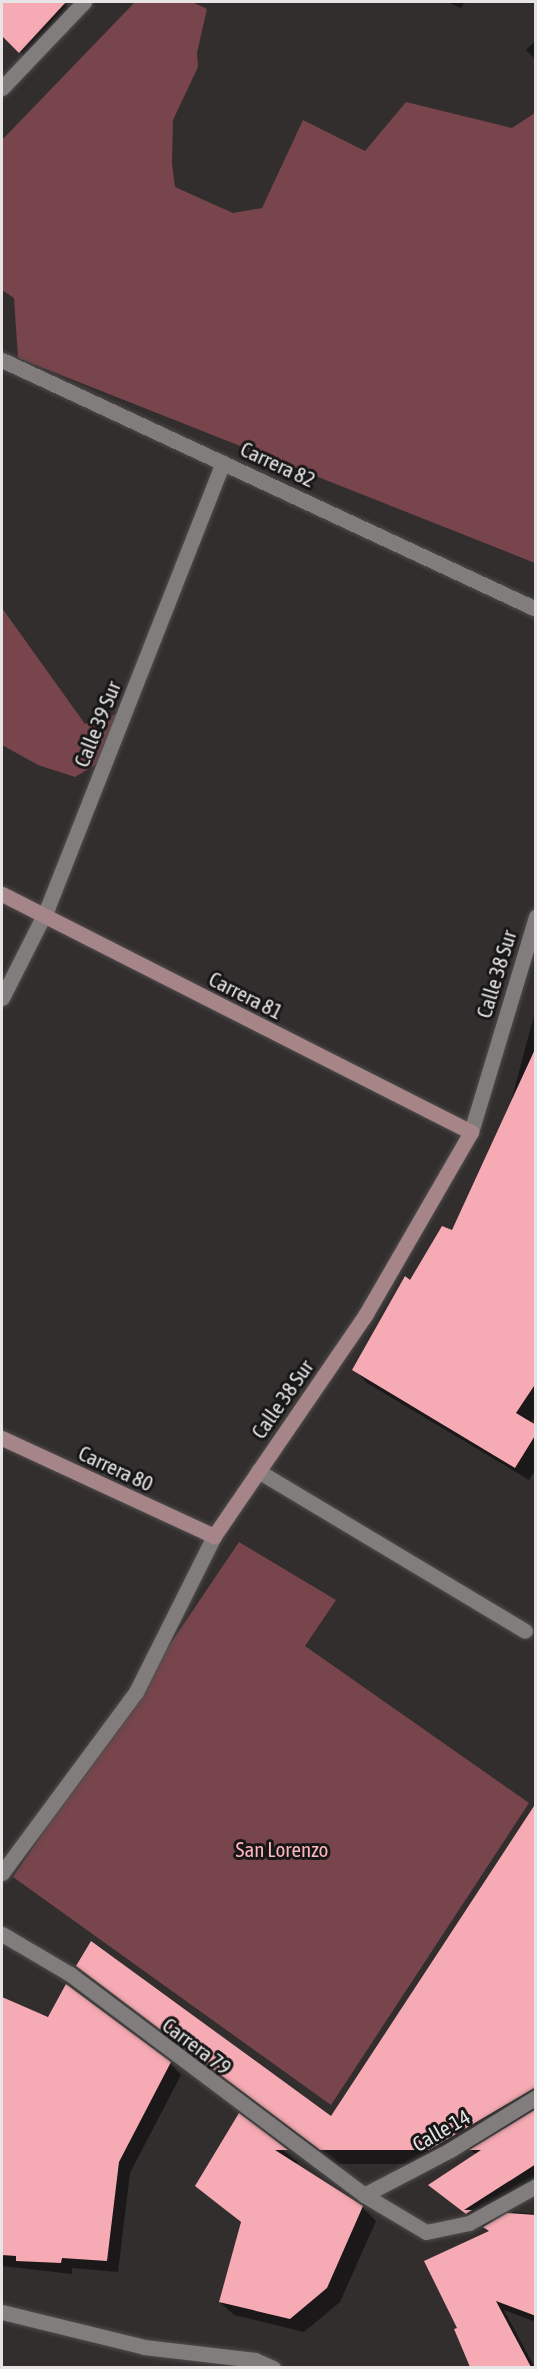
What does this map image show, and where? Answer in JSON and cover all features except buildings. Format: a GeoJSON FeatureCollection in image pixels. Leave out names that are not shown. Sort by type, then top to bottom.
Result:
{"type":"FeatureCollection","features":[{"type":"Feature","properties":{"kind":"main road","name":"Carrera 81"},"geometry":{"type":"LineString","coordinates":[[2,894],[471,1132]]}},
{"type":"Feature","properties":{"kind":"main road","name":"Calle 38 Sur"},"geometry":{"type":"LineString","coordinates":[[214,1536],[366,1314],[471,1132]]}},
{"type":"Feature","properties":{"kind":"main road","name":"Carrera 80"},"geometry":{"type":"LineString","coordinates":[[2,1438],[214,1536]]}},
{"type":"Feature","properties":{"kind":"street"},"geometry":{"type":"LineString","coordinates":[[2,88],[84,2]]}},
{"type":"Feature","properties":{"kind":"street","name":"Carrera 82"},"geometry":{"type":"LineString","coordinates":[[2,360],[536,609]]}},
{"type":"Feature","properties":{"kind":"street","name":"Calle 39 Sur"},"geometry":{"type":"LineString","coordinates":[[2,998],[43,915],[223,462]]}},
{"type":"Feature","properties":{"kind":"street","name":"Calle 38 Sur"},"geometry":{"type":"LineString","coordinates":[[471,1132],[536,917]]}},
{"type":"Feature","properties":{"kind":"street"},"geometry":{"type":"LineString","coordinates":[[258,1471],[525,1631]]}},
{"type":"Feature","properties":{"kind":"street","name":"Calle 38 Sur"},"geometry":{"type":"LineString","coordinates":[[2,1873],[136,1692],[214,1536]]}},
{"type":"Feature","properties":{"kind":"street","name":"Carrera 79"},"geometry":{"type":"LineString","coordinates":[[2,1934],[70,1974],[364,2195],[426,2232],[469,2223],[536,2186]]}},
{"type":"Feature","properties":{"kind":"street","name":"Calle 14"},"geometry":{"type":"LineString","coordinates":[[364,2195],[450,2150],[536,2097]]}},
{"type":"Feature","properties":{"kind":"street"},"geometry":{"type":"LineString","coordinates":[[2,2312],[144,2347],[255,2360],[273,2367]]}},
{"type":"Feature","properties":{"kind":"green space"},"geometry":{"type":"Polygon","coordinates":[[[135,2],[192,2],[207,9],[197,53],[198,67],[173,120],[172,164],[175,187],[233,213],[262,208],[303,120],[365,151],[406,102],[512,128],[535,113],[535,563],[18,358],[14,298],[2,290],[2,140],[135,2]]]}},
{"type":"Feature","properties":{"kind":"green space"},"geometry":{"type":"Polygon","coordinates":[[[2,608],[85,724],[117,714],[107,758],[75,777],[38,765],[2,745],[2,608]]]}},
{"type":"Feature","properties":{"kind":"green space","name":"San Lorenzo"},"geometry":{"type":"Polygon","coordinates":[[[239,1542],[336,1600],[305,1646],[529,1803],[331,2105],[13,1877],[239,1542]]]}}]}
